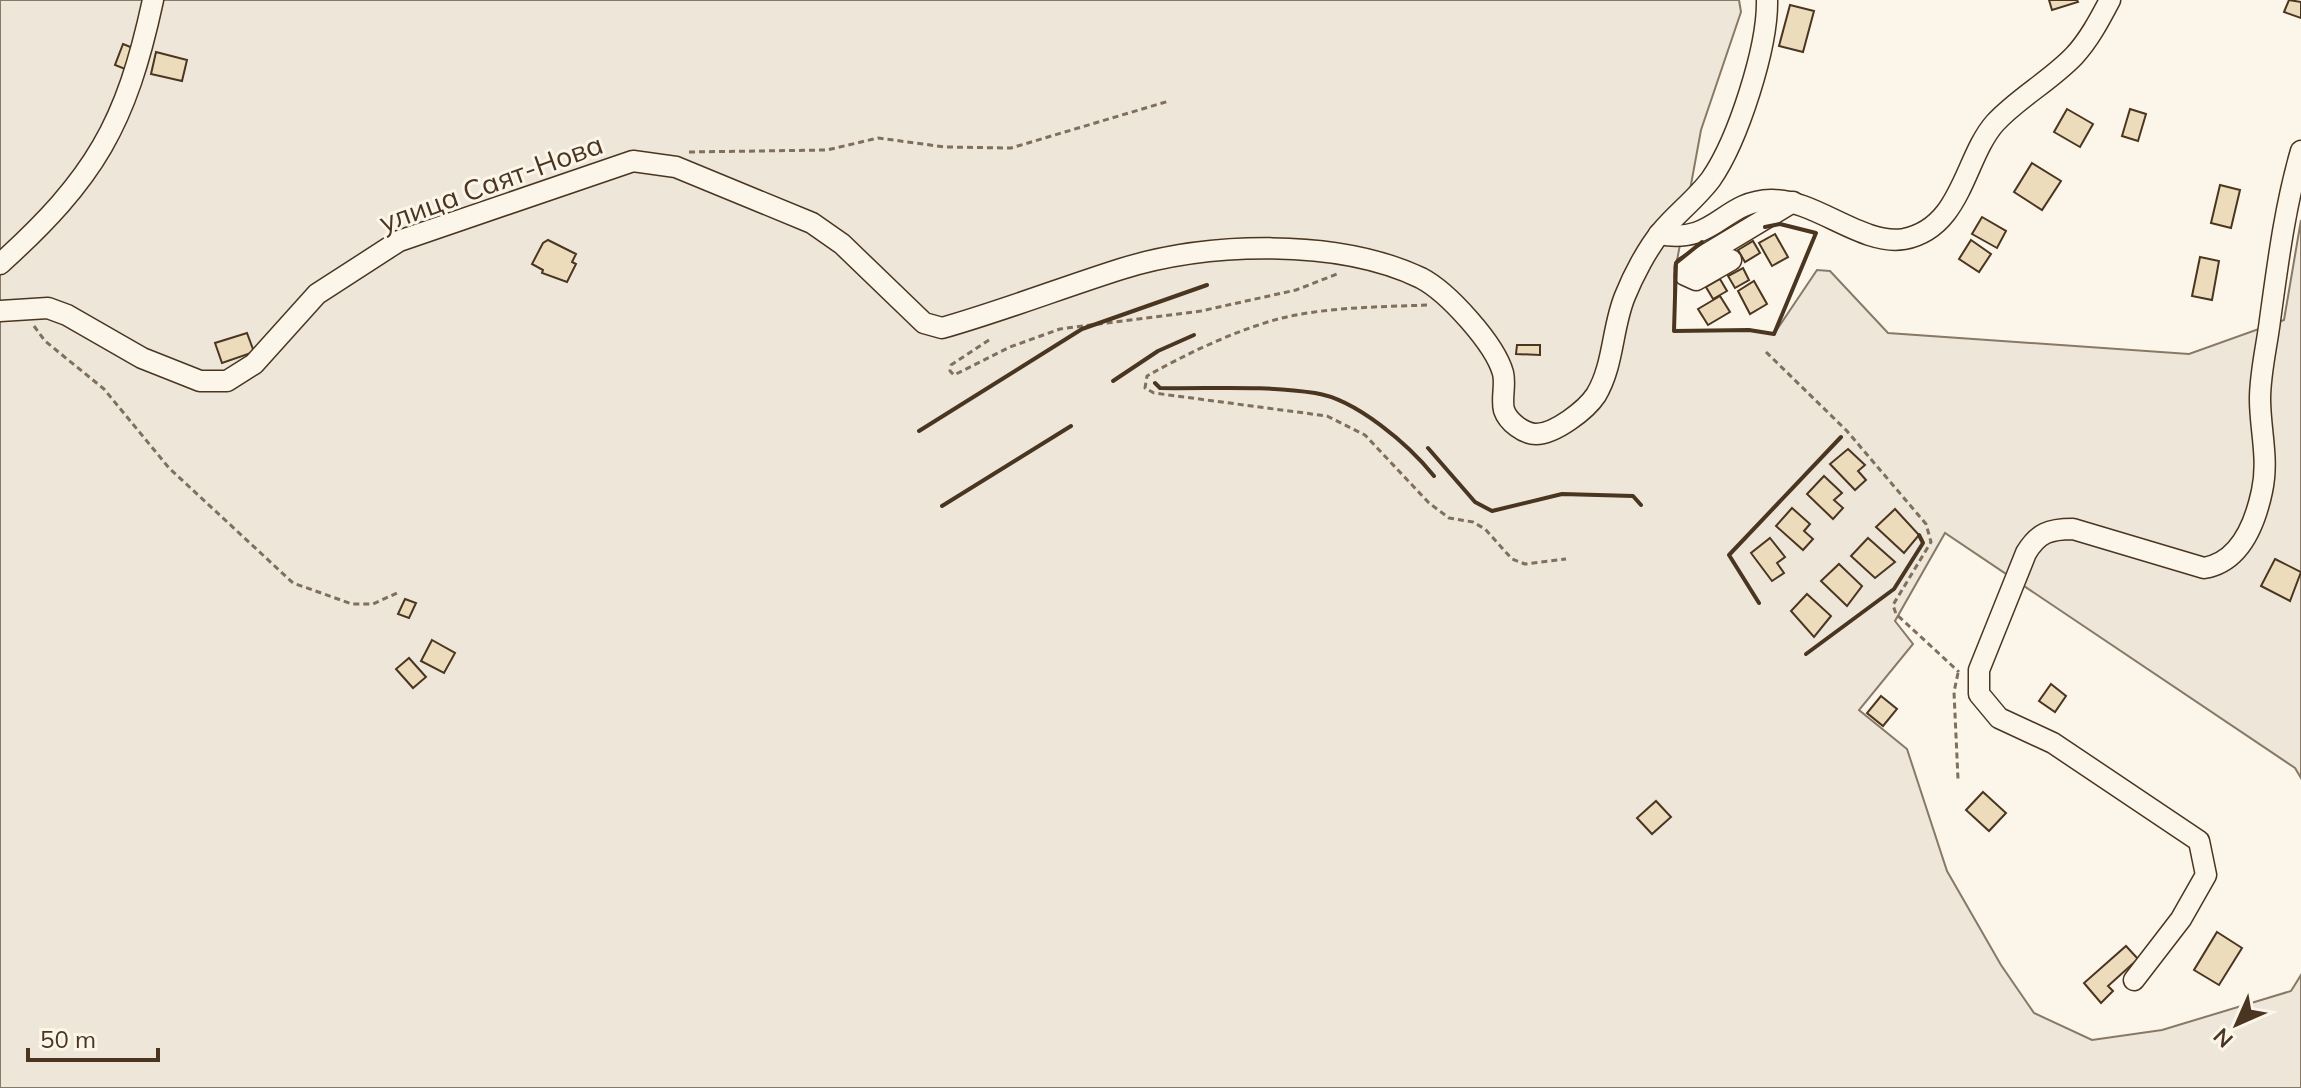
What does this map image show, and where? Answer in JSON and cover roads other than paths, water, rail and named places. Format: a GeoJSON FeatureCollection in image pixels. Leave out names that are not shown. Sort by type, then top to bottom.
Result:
{"type":"FeatureCollection","features":[{"type":"Feature","properties":{"kind":"street"},"geometry":{"type":"LineString","coordinates":[[0,264],[73,192],[107,143],[134,80],[153,0]]}},
{"type":"Feature","properties":{"kind":"street"},"geometry":{"type":"LineString","coordinates":[[1659,234],[1711,178],[1729,140],[1746,102],[1767,23],[1767,0]]}},
{"type":"Feature","properties":{"kind":"street"},"geometry":{"type":"LineString","coordinates":[[1659,234],[1689,238],[1752,203],[1793,202],[1874,235],[1903,239],[1927,228],[1960,192],[1994,124],[2074,56],[2110,0]]}},
{"type":"Feature","properties":{"kind":"street"},"geometry":{"type":"LineString","coordinates":[[2134,980],[2181,919],[2206,875],[2199,841],[2053,743],[1999,718],[1979,694],[1979,670],[2026,553],[2035,538],[2052,529],[2073,529],[2204,568],[2220,566],[2231,557],[2249,532],[2262,491],[2266,459],[2260,398],[2288,197],[2301,151]]}},
{"type":"Feature","properties":{"kind":"street","name":"улица Саят-Нова"},"geometry":{"type":"LineString","coordinates":[[0,311],[29,307],[67,315],[142,358],[200,381],[227,381],[254,364],[317,294],[399,241],[633,161],[676,167],[812,223],[842,244],[924,323],[942,328],[1124,268],[1245,249],[1303,250],[1370,260],[1422,279],[1455,304],[1497,358],[1504,376],[1504,411],[1522,431],[1537,435],[1555,430],[1595,397],[1609,361],[1625,296],[1659,234]]}},
{"type":"Feature","properties":{"kind":"street"},"geometry":{"type":"LineString","coordinates":[[1731,260],[1696,280],[1689,279],[1684,271],[1685,267],[1793,202]]}}]}
